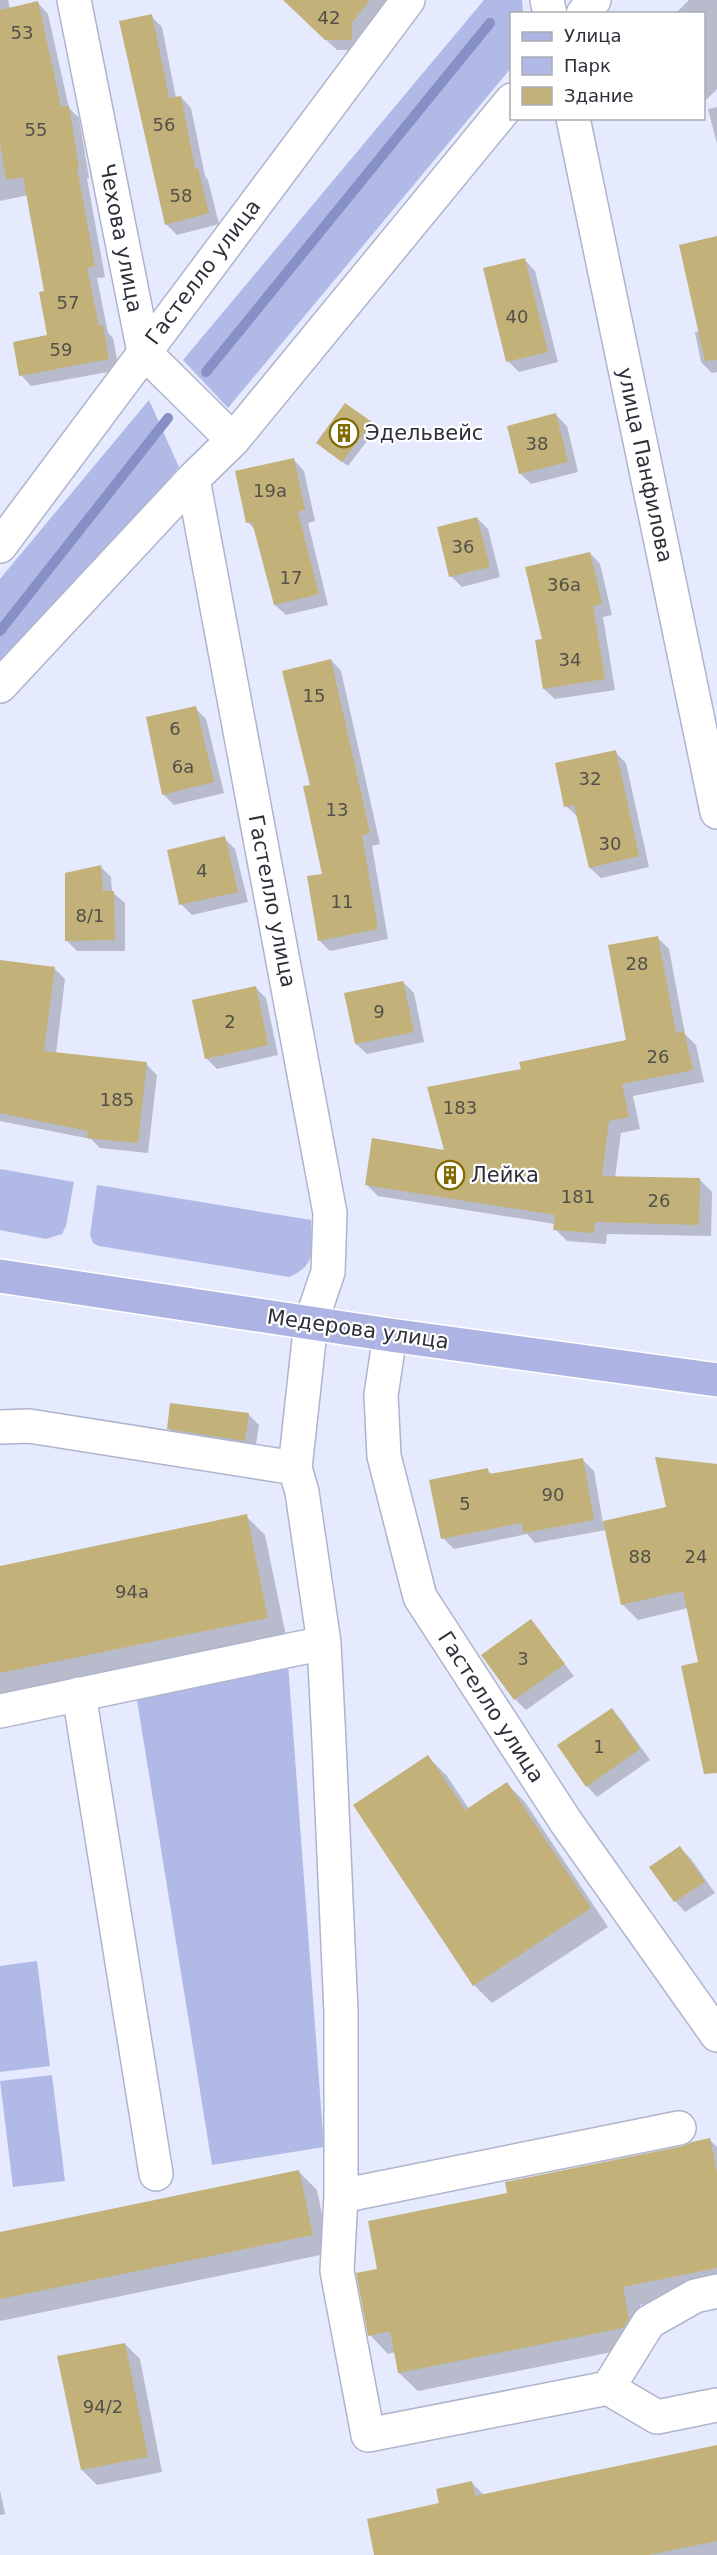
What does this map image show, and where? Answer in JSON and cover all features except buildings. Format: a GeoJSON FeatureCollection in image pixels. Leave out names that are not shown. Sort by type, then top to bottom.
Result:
{"type":"FeatureCollection","features":[{"type":"Feature","properties":{"kind":"main road","name":"Медерова улица"},"geometry":{"type":"LineString","coordinates":[[0,1276],[390,1335],[717,1380]]}},
{"type":"Feature","properties":{"kind":"street","name":"Чехова улица"},"geometry":{"type":"LineString","coordinates":[[74,0],[144,352]]}},
{"type":"Feature","properties":{"kind":"street","name":"Гастелло улица"},"geometry":{"type":"LineString","coordinates":[[0,546],[408,0]]}},
{"type":"Feature","properties":{"kind":"street"},"geometry":{"type":"LineString","coordinates":[[585,12],[594,0]]}},
{"type":"Feature","properties":{"kind":"street"},"geometry":{"type":"LineString","coordinates":[[0,687],[193,478],[233,440],[510,102]]}},
{"type":"Feature","properties":{"kind":"street","name":"улица Панфилова"},"geometry":{"type":"LineString","coordinates":[[573,120],[717,812]]}},
{"type":"Feature","properties":{"kind":"street"},"geometry":{"type":"LineString","coordinates":[[144,352],[233,440]]}},
{"type":"Feature","properties":{"kind":"street","name":"Гастелло улица"},"geometry":{"type":"LineString","coordinates":[[193,478],[330,1214],[328,1272],[310,1322],[295,1468]]}},
{"type":"Feature","properties":{"kind":"street","name":"Гастелло улица"},"geometry":{"type":"LineString","coordinates":[[390,1335],[381,1395],[384,1456],[420,1597],[566,1822],[717,2036]]}},
{"type":"Feature","properties":{"kind":"street"},"geometry":{"type":"LineString","coordinates":[[0,1427],[29,1426],[295,1468],[302,1492],[324,1643],[341,2012],[341,2196],[337,2271],[368,2434],[608,2388],[657,2417],[717,2405]]}},
{"type":"Feature","properties":{"kind":"street"},"geometry":{"type":"LineString","coordinates":[[0,1711],[324,1643]]}},
{"type":"Feature","properties":{"kind":"street"},"geometry":{"type":"LineString","coordinates":[[79,1694],[156,2174]]}},
{"type":"Feature","properties":{"kind":"street"},"geometry":{"type":"LineString","coordinates":[[341,2196],[679,2128]]}},
{"type":"Feature","properties":{"kind":"street"},"geometry":{"type":"LineString","coordinates":[[608,2388],[649,2322],[694,2296],[717,2292]]}},
{"type":"Feature","properties":{"kind":"green space"},"geometry":{"type":"Polygon","coordinates":[[[484,0],[522,0],[523,12],[510,12],[510,69],[228,408],[183,360],[484,0]]]}},
{"type":"Feature","properties":{"kind":"green space"},"geometry":{"type":"Polygon","coordinates":[[[149,400],[179,467],[0,680],[0,579],[149,400]]]}},
{"type":"Feature","properties":{"kind":"green space"},"geometry":{"type":"Polygon","coordinates":[[[0,1169],[74,1182],[66,1226],[62,1234],[46,1239],[0,1230],[0,1169]]]}},
{"type":"Feature","properties":{"kind":"green space"},"geometry":{"type":"Polygon","coordinates":[[[97,1185],[311,1220],[312,1247],[309,1261],[305,1267],[289,1277],[99,1246],[93,1243],[90,1235],[97,1185]]]}},
{"type":"Feature","properties":{"kind":"green space"},"geometry":{"type":"Polygon","coordinates":[[[288,1663],[324,2147],[212,2165],[136,1694],[288,1663]]]}},
{"type":"Feature","properties":{"kind":"green space"},"geometry":{"type":"Polygon","coordinates":[[[37,1961],[50,2066],[0,2072],[0,1966],[37,1961]]]}},
{"type":"Feature","properties":{"kind":"green space"},"geometry":{"type":"Polygon","coordinates":[[[52,2075],[65,2181],[13,2187],[0,2081],[52,2075]]]}},
{"type":"Feature","properties":{"kind":"waterway"},"geometry":{"type":"LineString","coordinates":[[206,372],[490,23]]}},
{"type":"Feature","properties":{"kind":"waterway"},"geometry":{"type":"LineString","coordinates":[[0,631],[168,418]]}},
{"type":"Feature","properties":{"kind":"place","name":"Эдельвейс"},"geometry":{"type":"Point","coordinates":[344,433]}},
{"type":"Feature","properties":{"kind":"place","name":"Лейка"},"geometry":{"type":"Point","coordinates":[450,1175]}}]}
